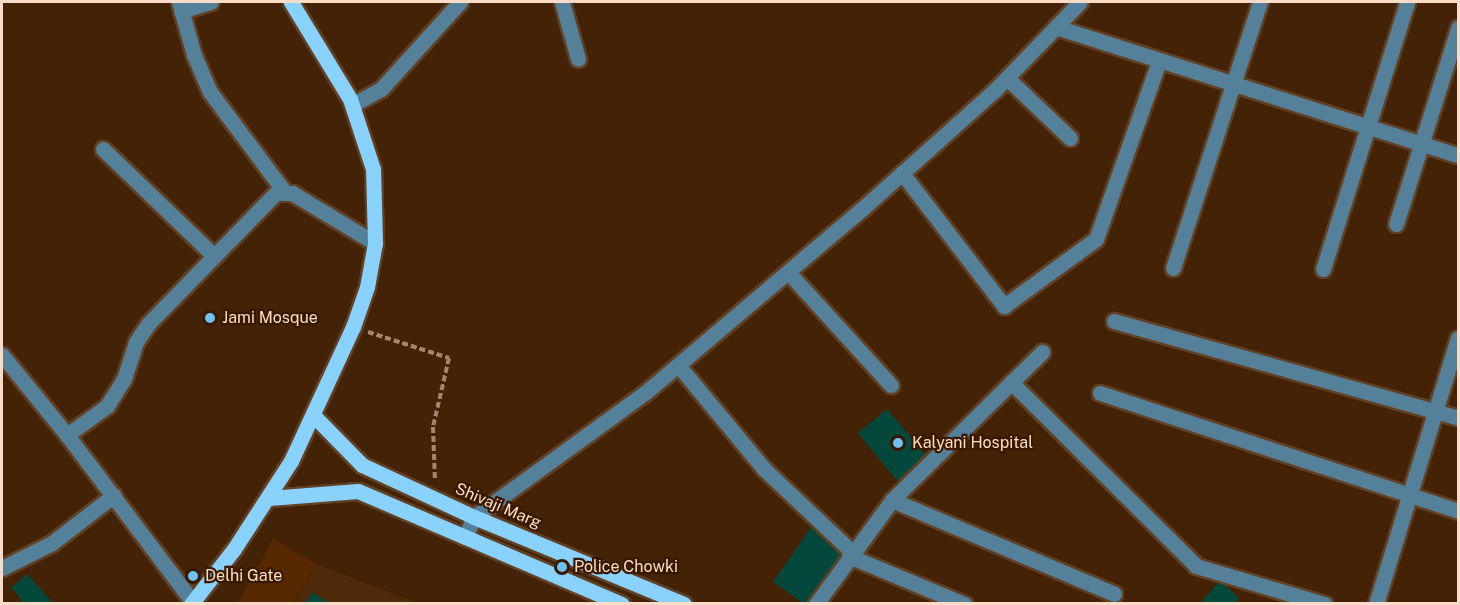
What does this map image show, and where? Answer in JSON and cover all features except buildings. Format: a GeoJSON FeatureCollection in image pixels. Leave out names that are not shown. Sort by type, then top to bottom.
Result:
{"type":"FeatureCollection","features":[{"type":"Feature","properties":{"kind":"main road"},"geometry":{"type":"LineString","coordinates":[[191,602],[269,498],[314,416],[353,327],[367,288],[375,243],[373,169],[352,105],[291,2]]}},
{"type":"Feature","properties":{"kind":"main road","name":"Shivaji Marg"},"geometry":{"type":"LineString","coordinates":[[314,416],[362,465],[474,517],[684,603]]}},
{"type":"Feature","properties":{"kind":"main road"},"geometry":{"type":"LineString","coordinates":[[269,498],[358,491],[622,603]]}},
{"type":"Feature","properties":{"kind":"street"},"geometry":{"type":"LineString","coordinates":[[211,2],[180,6],[210,92],[283,190],[375,243]]}},
{"type":"Feature","properties":{"kind":"street"},"geometry":{"type":"LineString","coordinates":[[352,105],[381,89],[460,2]]}},
{"type":"Feature","properties":{"kind":"street"},"geometry":{"type":"LineString","coordinates":[[562,2],[578,59]]}},
{"type":"Feature","properties":{"kind":"street"},"geometry":{"type":"LineString","coordinates":[[465,537],[474,517],[678,365],[902,173],[1007,78],[1080,2]]}},
{"type":"Feature","properties":{"kind":"street"},"geometry":{"type":"LineString","coordinates":[[1173,268],[1260,2]]}},
{"type":"Feature","properties":{"kind":"street"},"geometry":{"type":"LineString","coordinates":[[1323,269],[1407,2]]}},
{"type":"Feature","properties":{"kind":"street"},"geometry":{"type":"LineString","coordinates":[[1056,27],[1234,83],[1366,128],[1458,155]]}},
{"type":"Feature","properties":{"kind":"street"},"geometry":{"type":"LineString","coordinates":[[1396,224],[1458,28]]}},
{"type":"Feature","properties":{"kind":"street"},"geometry":{"type":"LineString","coordinates":[[902,173],[1004,306],[1096,239],[1159,61]]}},
{"type":"Feature","properties":{"kind":"street"},"geometry":{"type":"LineString","coordinates":[[1007,78],[1070,138]]}},
{"type":"Feature","properties":{"kind":"street"},"geometry":{"type":"LineString","coordinates":[[103,149],[214,256]]}},
{"type":"Feature","properties":{"kind":"street"},"geometry":{"type":"LineString","coordinates":[[67,435],[107,406],[124,379],[136,342],[148,324],[283,190]]}},
{"type":"Feature","properties":{"kind":"street"},"geometry":{"type":"LineString","coordinates":[[788,272],[891,385]]}},
{"type":"Feature","properties":{"kind":"street"},"geometry":{"type":"LineString","coordinates":[[1114,321],[1458,418]]}},
{"type":"Feature","properties":{"kind":"street"},"geometry":{"type":"LineString","coordinates":[[1376,603],[1458,338]]}},
{"type":"Feature","properties":{"kind":"street"},"geometry":{"type":"LineString","coordinates":[[816,603],[892,500],[1042,352]]}},
{"type":"Feature","properties":{"kind":"street"},"geometry":{"type":"LineString","coordinates":[[2,355],[114,495],[191,602]]}},
{"type":"Feature","properties":{"kind":"street"},"geometry":{"type":"LineString","coordinates":[[678,365],[764,469],[851,554],[964,603]]}},
{"type":"Feature","properties":{"kind":"street"},"geometry":{"type":"LineString","coordinates":[[1011,382],[1191,562],[1215,573],[1324,603]]}},
{"type":"Feature","properties":{"kind":"street"},"geometry":{"type":"LineString","coordinates":[[1100,393],[1458,511]]}},
{"type":"Feature","properties":{"kind":"street"},"geometry":{"type":"LineString","coordinates":[[2,568],[52,543],[114,495]]}},
{"type":"Feature","properties":{"kind":"street"},"geometry":{"type":"LineString","coordinates":[[892,500],[1114,594]]}},
{"type":"Feature","properties":{"kind":"path"},"geometry":{"type":"LineString","coordinates":[[353,327],[449,358],[433,427],[438,500]]}},
{"type":"Feature","properties":{"kind":"shaded area"},"geometry":{"type":"Polygon","coordinates":[[[273,539],[316,564],[293,603],[238,603],[273,539]]]}},
{"type":"Feature","properties":{"kind":"shaded area"},"geometry":{"type":"Polygon","coordinates":[[[316,564],[417,603],[293,604],[316,564]]]}},
{"type":"Feature","properties":{"kind":"place","name":"Jami Mosque"},"geometry":{"type":"Point","coordinates":[210,318]}},
{"type":"Feature","properties":{"kind":"place","name":"Kalyani Hospital"},"geometry":{"type":"Point","coordinates":[898,443]}},
{"type":"Feature","properties":{"kind":"place","name":"Police Chowki"},"geometry":{"type":"Point","coordinates":[562,567]}},
{"type":"Feature","properties":{"kind":"place","name":"Delhi Gate"},"geometry":{"type":"Point","coordinates":[193,576]}}]}
